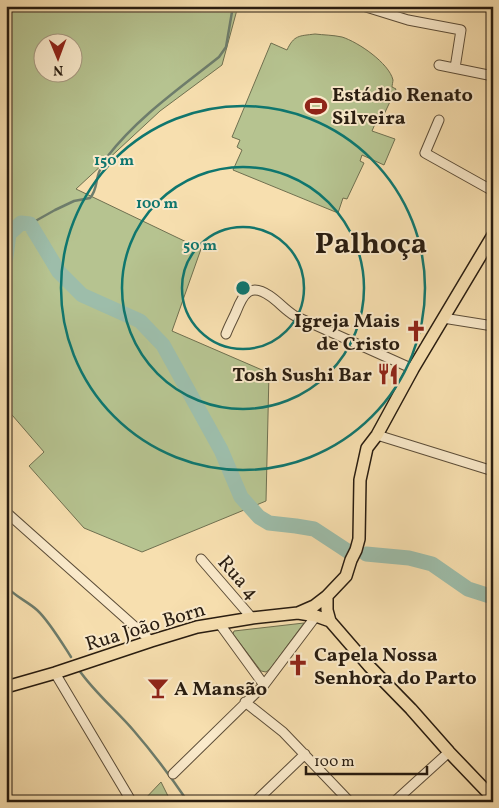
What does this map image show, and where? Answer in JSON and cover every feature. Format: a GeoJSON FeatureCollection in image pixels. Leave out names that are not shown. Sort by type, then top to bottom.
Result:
{"type":"FeatureCollection","features":[{"type":"Feature","properties":{"kind":"main road"},"geometry":{"type":"LineString","coordinates":[[298,613],[314,606],[327,596],[346,576],[359,539],[360,474],[367,448],[377,435],[413,369],[493,235]]}},
{"type":"Feature","properties":{"kind":"main road"},"geometry":{"type":"LineString","coordinates":[[327,596],[327,610],[330,621],[369,666],[412,709],[449,752],[493,798]]}},
{"type":"Feature","properties":{"kind":"main road"},"geometry":{"type":"LineString","coordinates":[[298,613],[330,621]]}},
{"type":"Feature","properties":{"kind":"main road","name":"Rua João Born"},"geometry":{"type":"LineString","coordinates":[[6,688],[197,628],[252,618],[298,613]]}},
{"type":"Feature","properties":{"kind":"street"},"geometry":{"type":"LineString","coordinates":[[366,7],[408,20],[461,30],[455,68]]}},
{"type":"Feature","properties":{"kind":"street"},"geometry":{"type":"LineString","coordinates":[[439,65],[493,76]]}},
{"type":"Feature","properties":{"kind":"street"},"geometry":{"type":"LineString","coordinates":[[439,120],[425,153],[493,192]]}},
{"type":"Feature","properties":{"kind":"street"},"geometry":{"type":"LineString","coordinates":[[226,334],[243,296],[248,291],[262,290],[295,316],[413,369]]}},
{"type":"Feature","properties":{"kind":"street"},"geometry":{"type":"LineString","coordinates":[[443,318],[493,326]]}},
{"type":"Feature","properties":{"kind":"street"},"geometry":{"type":"LineString","coordinates":[[377,435],[493,471]]}},
{"type":"Feature","properties":{"kind":"street"},"geometry":{"type":"LineString","coordinates":[[6,512],[151,641]]}},
{"type":"Feature","properties":{"kind":"street","name":"Rua 4"},"geometry":{"type":"LineString","coordinates":[[200,559],[252,618]]}},
{"type":"Feature","properties":{"kind":"street"},"geometry":{"type":"LineString","coordinates":[[173,774],[264,685],[316,616]]}},
{"type":"Feature","properties":{"kind":"street"},"geometry":{"type":"LineString","coordinates":[[218,624],[264,685]]}},
{"type":"Feature","properties":{"kind":"street"},"geometry":{"type":"LineString","coordinates":[[55,673],[130,799]]}},
{"type":"Feature","properties":{"kind":"street"},"geometry":{"type":"LineString","coordinates":[[246,702],[278,727],[350,802]]}},
{"type":"Feature","properties":{"kind":"street"},"geometry":{"type":"LineString","coordinates":[[394,802],[449,752]]}},
{"type":"Feature","properties":{"kind":"street"},"geometry":{"type":"LineString","coordinates":[[255,802],[305,754]]}},
{"type":"Feature","properties":{"kind":"green space"},"geometry":{"type":"Polygon","coordinates":[[[6,6],[238,6],[222,65],[160,111],[76,189],[201,249],[172,331],[269,373],[266,501],[142,552],[84,528],[29,466],[44,452],[6,408],[6,6]]]}},
{"type":"Feature","properties":{"kind":"green space","name":"Estádio Renato Silveira"},"geometry":{"type":"Polygon","coordinates":[[[315,34],[342,37],[364,48],[386,67],[393,80],[392,87],[396,89],[379,125],[375,124],[372,131],[395,139],[384,165],[362,155],[360,161],[364,163],[347,199],[343,198],[338,213],[233,170],[242,150],[237,147],[240,140],[232,137],[271,43],[287,50],[292,41],[298,37],[315,34]]]}},
{"type":"Feature","properties":{"kind":"green space"},"geometry":{"type":"Polygon","coordinates":[[[304,623],[266,672],[261,671],[233,634],[234,631],[304,623]]]}},
{"type":"Feature","properties":{"kind":"green space"},"geometry":{"type":"Polygon","coordinates":[[[161,782],[171,802],[142,802],[161,782]]]}},
{"type":"Feature","properties":{"kind":"waterway"},"geometry":{"type":"LineString","coordinates":[[30,224],[74,201],[90,198],[103,163],[119,142],[160,104],[219,57],[226,47],[233,6]]}},
{"type":"Feature","properties":{"kind":"waterway"},"geometry":{"type":"LineString","coordinates":[[6,257],[9,234],[21,223],[30,224],[59,272],[82,295],[140,321],[163,345],[221,450],[241,497],[259,517],[269,523],[314,529],[349,552]]}},
{"type":"Feature","properties":{"kind":"waterway"},"geometry":{"type":"LineString","coordinates":[[366,554],[409,558],[432,564],[468,589],[493,597]]}},
{"type":"Feature","properties":{"kind":"waterway"},"geometry":{"type":"LineString","coordinates":[[6,586],[42,615],[71,657]]}},
{"type":"Feature","properties":{"kind":"waterway"},"geometry":{"type":"LineString","coordinates":[[79,670],[91,686],[141,739],[188,802]]}},
{"type":"Feature","properties":{"kind":"place","name":"Estádio Renato Silveira"},"geometry":{"type":"Point","coordinates":[316,106]}},
{"type":"Feature","properties":{"kind":"place","name":"Igreja Mais de Cristo"},"geometry":{"type":"Point","coordinates":[416,331]}},
{"type":"Feature","properties":{"kind":"place","name":"Tosh Sushi Bar"},"geometry":{"type":"Point","coordinates":[388,374]}},
{"type":"Feature","properties":{"kind":"place","name":"Capela Nossa Senhora do Parto"},"geometry":{"type":"Point","coordinates":[298,665]}},
{"type":"Feature","properties":{"kind":"place","name":"A Mansão"},"geometry":{"type":"Point","coordinates":[158,688]}},
{"type":"Feature","properties":{"kind":"district","name":"Palhoça"},"geometry":{"type":"Point","coordinates":[371,243]}}]}
